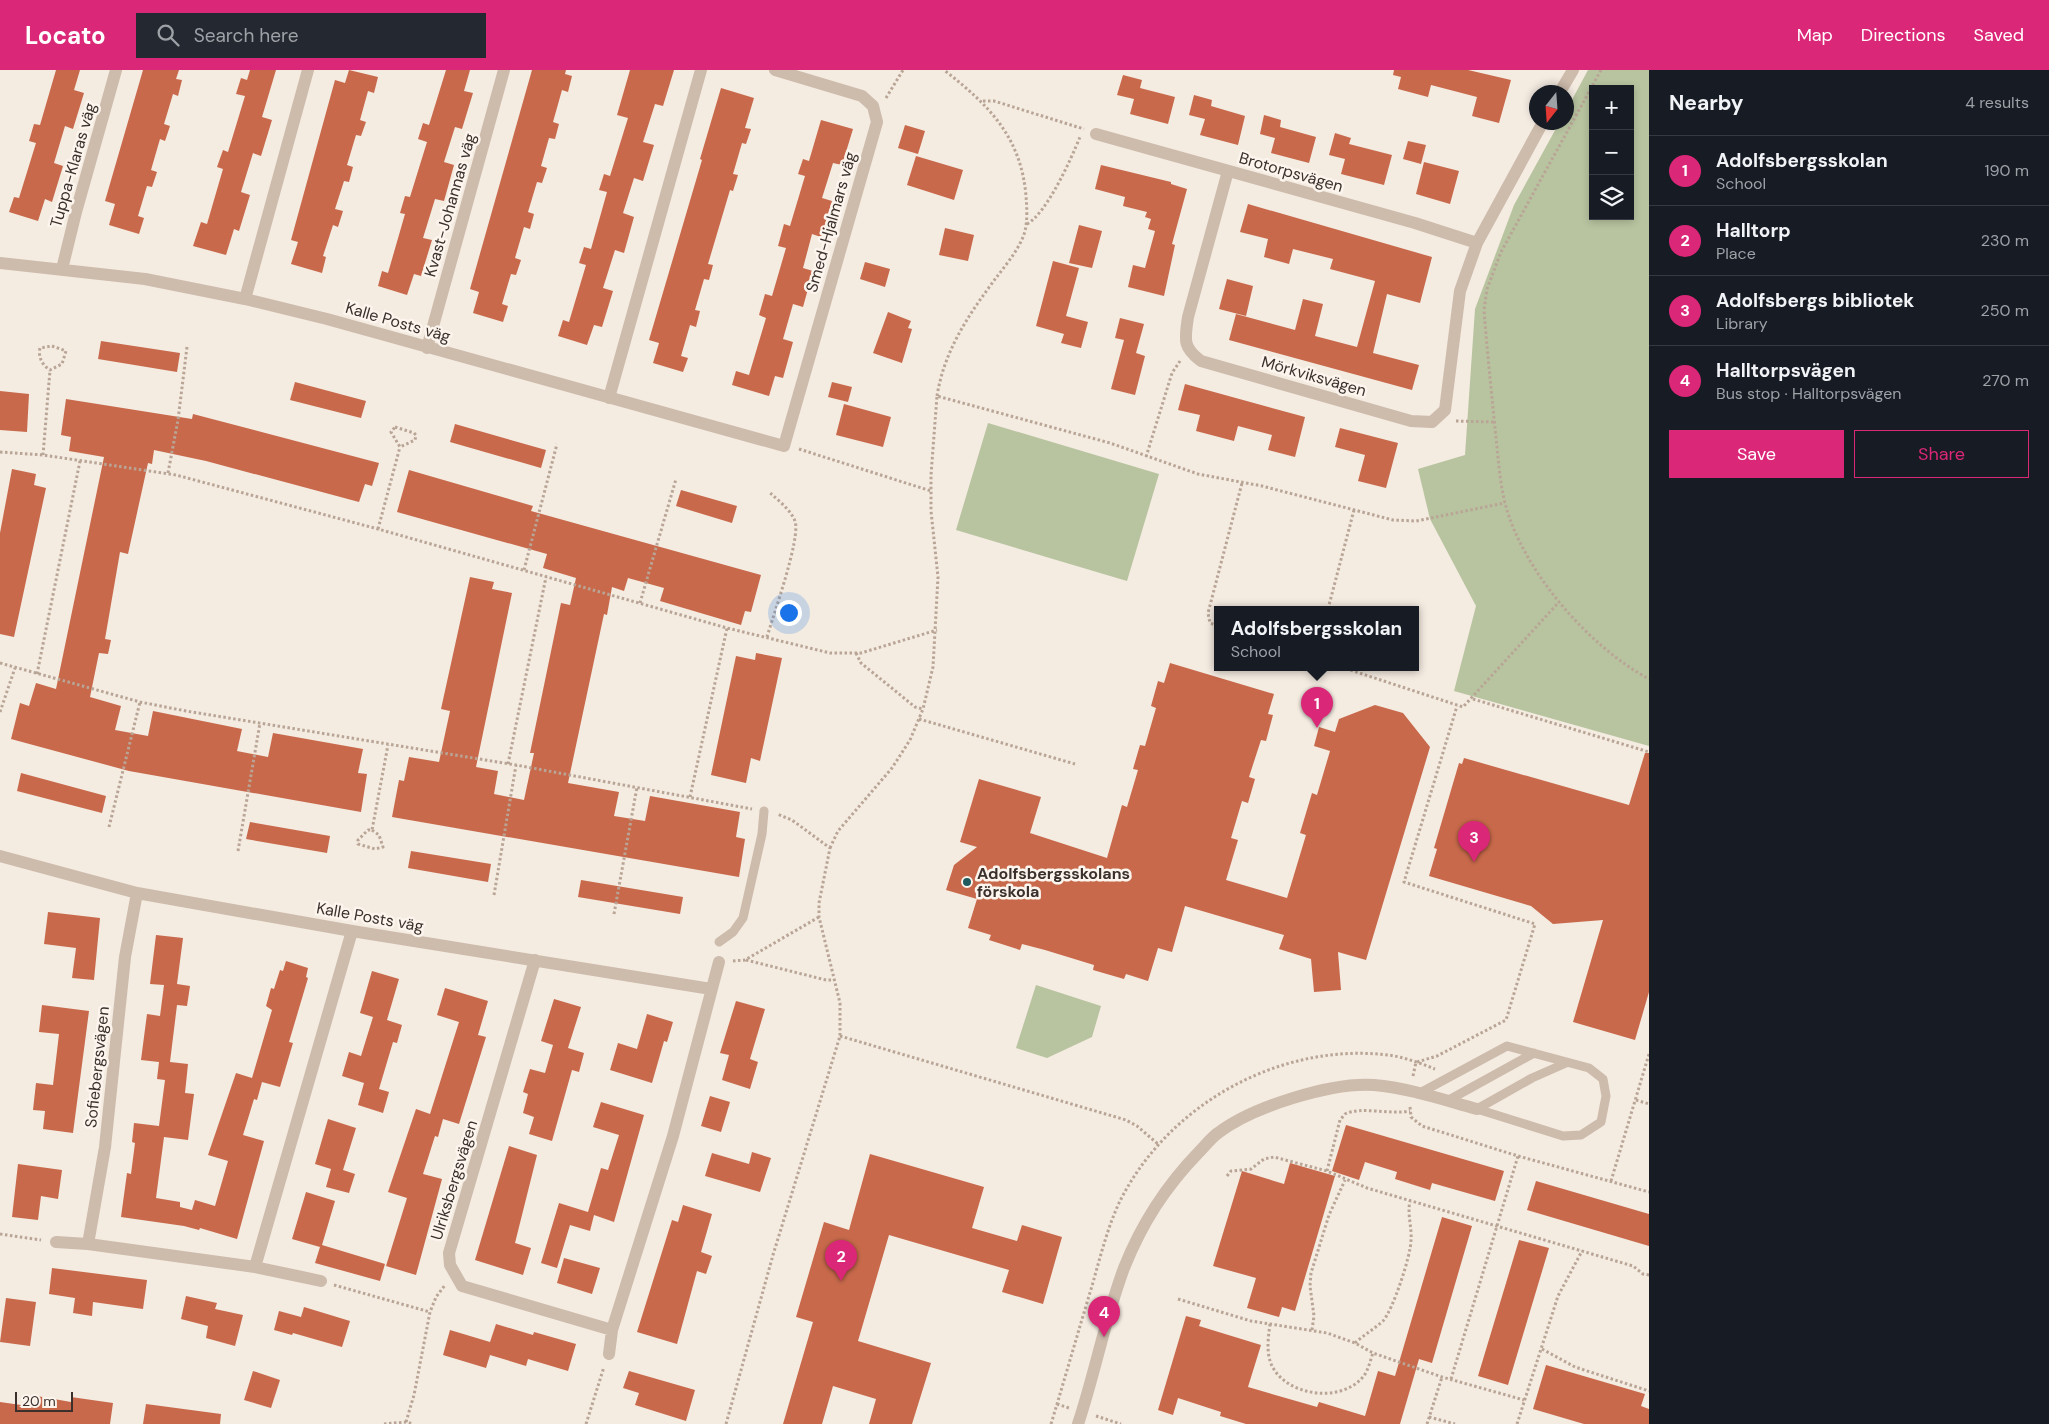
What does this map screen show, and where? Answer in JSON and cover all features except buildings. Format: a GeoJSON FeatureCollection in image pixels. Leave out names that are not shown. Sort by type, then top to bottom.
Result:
{"type":"FeatureCollection","features":[{"type":"Feature","properties":{"kind":"street","name":"Tuppa-Klaras väg"},"geometry":{"type":"LineString","coordinates":[[62,269],[116,70]]}},
{"type":"Feature","properties":{"kind":"street"},"geometry":{"type":"LineString","coordinates":[[245,299],[308,70]]}},
{"type":"Feature","properties":{"kind":"street","name":"Kvast-Johannas väg"},"geometry":{"type":"LineString","coordinates":[[427,348],[504,70]]}},
{"type":"Feature","properties":{"kind":"street"},"geometry":{"type":"LineString","coordinates":[[609,398],[702,70]]}},
{"type":"Feature","properties":{"kind":"street"},"geometry":{"type":"LineString","coordinates":[[775,70],[862,96],[873,106]]}},
{"type":"Feature","properties":{"kind":"street"},"geometry":{"type":"LineString","coordinates":[[1563,85],[1570,71]]}},
{"type":"Feature","properties":{"kind":"street","name":"Smed-Hjalmars väg"},"geometry":{"type":"LineString","coordinates":[[781,444],[784,446],[877,122],[873,106]]}},
{"type":"Feature","properties":{"kind":"street"},"geometry":{"type":"LineString","coordinates":[[1440,415],[1446,410],[1460,291],[1477,243],[1539,130]]}},
{"type":"Feature","properties":{"kind":"street","name":"Brotorpsvägen"},"geometry":{"type":"LineString","coordinates":[[1090,131],[1415,223],[1477,243]]}},
{"type":"Feature","properties":{"kind":"street"},"geometry":{"type":"LineString","coordinates":[[1190,352],[1185,340],[1188,317],[1228,171]]}},
{"type":"Feature","properties":{"kind":"street","name":"Kalle Posts väg"},"geometry":{"type":"LineString","coordinates":[[0,263],[145,279],[245,299],[781,444]]}},
{"type":"Feature","properties":{"kind":"street","name":"Mörkviksvägen"},"geometry":{"type":"LineString","coordinates":[[1190,352],[1201,361],[1411,421],[1432,422],[1440,415]]}},
{"type":"Feature","properties":{"kind":"street","name":"Kalle Posts väg"},"geometry":{"type":"LineString","coordinates":[[0,856],[137,893],[352,931],[711,989]]}},
{"type":"Feature","properties":{"kind":"street","name":"Sofiebergsvägen"},"geometry":{"type":"LineString","coordinates":[[88,1244],[105,1147],[125,957],[137,893]]}},
{"type":"Feature","properties":{"kind":"street"},"geometry":{"type":"LineString","coordinates":[[255,1267],[352,931]]}},
{"type":"Feature","properties":{"kind":"street","name":"Ulriksbergsvägen"},"geometry":{"type":"LineString","coordinates":[[535,960],[449,1253],[450,1265],[462,1286],[612,1330]]}},
{"type":"Feature","properties":{"kind":"street"},"geometry":{"type":"LineString","coordinates":[[609,1354],[612,1330],[673,1136],[719,962]]}},
{"type":"Feature","properties":{"kind":"street"},"geometry":{"type":"LineString","coordinates":[[1078,1424],[1124,1269],[1144,1225],[1164,1192],[1218,1133],[1255,1113],[1296,1096],[1332,1089],[1373,1085],[1414,1092],[1477,1109]]}},
{"type":"Feature","properties":{"kind":"street"},"geometry":{"type":"LineString","coordinates":[[56,1242],[88,1244],[255,1267],[321,1281]]}},
{"type":"Feature","properties":{"kind":"lane"},"geometry":{"type":"LineString","coordinates":[[719,942],[734,932],[743,918],[762,834],[764,811]]}},
{"type":"Feature","properties":{"kind":"lane"},"geometry":{"type":"LineString","coordinates":[[1414,1092],[1507,1046],[1589,1068],[1603,1079],[1606,1096],[1601,1122],[1581,1135],[1563,1136],[1477,1109]]}},
{"type":"Feature","properties":{"kind":"lane"},"geometry":{"type":"LineString","coordinates":[[1447,1101],[1534,1053]]}},
{"type":"Feature","properties":{"kind":"lane"},"geometry":{"type":"LineString","coordinates":[[1477,1109],[1532,1078],[1566,1062]]}},
{"type":"Feature","properties":{"kind":"path"},"geometry":{"type":"LineString","coordinates":[[873,106],[888,96],[903,70]]}},
{"type":"Feature","properties":{"kind":"path"},"geometry":{"type":"LineString","coordinates":[[726,1424],[773,1256],[840,1036],[840,1003],[819,917],[819,903],[830,848],[838,832],[892,768],[910,740],[920,719],[933,667],[937,630],[938,577],[931,491],[933,432],[937,396],[944,364],[960,330],[1016,250],[1026,225],[1026,192],[1017,156],[997,117],[983,101],[944,70]]}},
{"type":"Feature","properties":{"kind":"path"},"geometry":{"type":"LineString","coordinates":[[1601,70],[1502,252],[1487,289],[1484,310],[1505,503],[1527,553],[1568,613],[1610,652],[1649,679]]}},
{"type":"Feature","properties":{"kind":"path"},"geometry":{"type":"LineString","coordinates":[[983,101],[994,101],[1090,131],[1038,215],[1026,225]]}},
{"type":"Feature","properties":{"kind":"path"},"geometry":{"type":"LineString","coordinates":[[52,346],[66,351],[62,364],[50,370],[42,363],[40,348],[52,346]]}},
{"type":"Feature","properties":{"kind":"path"},"geometry":{"type":"LineString","coordinates":[[168,474],[178,420],[187,347]]}},
{"type":"Feature","properties":{"kind":"path"},"geometry":{"type":"LineString","coordinates":[[1146,457],[1172,373],[1190,352]]}},
{"type":"Feature","properties":{"kind":"path"},"geometry":{"type":"LineString","coordinates":[[43,455],[50,370]]}},
{"type":"Feature","properties":{"kind":"path"},"geometry":{"type":"LineString","coordinates":[[937,396],[1110,443],[1198,474],[1262,486],[1405,522],[1505,503]]}},
{"type":"Feature","properties":{"kind":"path"},"geometry":{"type":"LineString","coordinates":[[1440,415],[1462,422],[1495,422]]}},
{"type":"Feature","properties":{"kind":"path"},"geometry":{"type":"LineString","coordinates":[[378,529],[400,446],[391,432],[395,427],[410,431],[416,435],[414,440],[400,446]]}},
{"type":"Feature","properties":{"kind":"path"},"geometry":{"type":"LineString","coordinates":[[524,570],[557,444]]}},
{"type":"Feature","properties":{"kind":"path"},"geometry":{"type":"LineString","coordinates":[[799,449],[931,491]]}},
{"type":"Feature","properties":{"kind":"path"},"geometry":{"type":"LineString","coordinates":[[0,452],[43,455],[168,474],[378,529],[727,628],[830,653],[856,653],[937,630]]}},
{"type":"Feature","properties":{"kind":"path"},"geometry":{"type":"LineString","coordinates":[[37,674],[80,461]]}},
{"type":"Feature","properties":{"kind":"path"},"geometry":{"type":"LineString","coordinates":[[640,603],[676,479]]}},
{"type":"Feature","properties":{"kind":"path"},"geometry":{"type":"LineString","coordinates":[[1214,624],[1210,623],[1208,613],[1242,483]]}},
{"type":"Feature","properties":{"kind":"path"},"geometry":{"type":"LineString","coordinates":[[767,637],[785,576],[796,527],[790,513],[769,492]]}},
{"type":"Feature","properties":{"kind":"path"},"geometry":{"type":"LineString","coordinates":[[1329,606],[1354,510]]}},
{"type":"Feature","properties":{"kind":"path"},"geometry":{"type":"LineString","coordinates":[[508,764],[546,577]]}},
{"type":"Feature","properties":{"kind":"path"},"geometry":{"type":"LineString","coordinates":[[1353,671],[1463,707],[1473,699],[1559,602]]}},
{"type":"Feature","properties":{"kind":"path"},"geometry":{"type":"LineString","coordinates":[[690,796],[727,628]]}},
{"type":"Feature","properties":{"kind":"path"},"geometry":{"type":"LineString","coordinates":[[856,653],[861,663],[915,707],[923,709]]}},
{"type":"Feature","properties":{"kind":"path"},"geometry":{"type":"LineString","coordinates":[[0,663],[140,702],[516,765],[764,811],[786,816],[830,848]]}},
{"type":"Feature","properties":{"kind":"path"},"geometry":{"type":"LineString","coordinates":[[0,712],[14,668]]}},
{"type":"Feature","properties":{"kind":"path"},"geometry":{"type":"LineString","coordinates":[[1473,699],[1649,752]]}},
{"type":"Feature","properties":{"kind":"path"},"geometry":{"type":"LineString","coordinates":[[109,827],[140,702]]}},
{"type":"Feature","properties":{"kind":"path"},"geometry":{"type":"LineString","coordinates":[[1439,1070],[1416,1062],[1437,1056],[1506,1020],[1535,924],[1404,882],[1457,706]]}},
{"type":"Feature","properties":{"kind":"path"},"geometry":{"type":"LineString","coordinates":[[920,719],[1075,764]]}},
{"type":"Feature","properties":{"kind":"path"},"geometry":{"type":"LineString","coordinates":[[238,851],[260,723]]}},
{"type":"Feature","properties":{"kind":"path"},"geometry":{"type":"LineString","coordinates":[[372,830],[388,745]]}},
{"type":"Feature","properties":{"kind":"path"},"geometry":{"type":"LineString","coordinates":[[494,895],[516,765]]}},
{"type":"Feature","properties":{"kind":"path"},"geometry":{"type":"LineString","coordinates":[[614,914],[637,787]]}},
{"type":"Feature","properties":{"kind":"path"},"geometry":{"type":"LineString","coordinates":[[368,830],[372,830],[379,835],[383,847],[375,849],[358,844],[358,840],[368,830]]}},
{"type":"Feature","properties":{"kind":"path"},"geometry":{"type":"LineString","coordinates":[[745,960],[819,917]]}},
{"type":"Feature","properties":{"kind":"path"},"geometry":{"type":"LineString","coordinates":[[719,962],[745,960],[826,980],[835,980]]}},
{"type":"Feature","properties":{"kind":"path"},"geometry":{"type":"LineString","coordinates":[[840,1036],[1126,1120],[1137,1126],[1158,1144]]}},
{"type":"Feature","properties":{"kind":"path"},"geometry":{"type":"LineString","coordinates":[[1611,1181],[1649,1054]]}},
{"type":"Feature","properties":{"kind":"path"},"geometry":{"type":"LineString","coordinates":[[1414,1092],[1410,1111],[1413,1120],[1422,1126],[1518,1156],[1649,1192]]}},
{"type":"Feature","properties":{"kind":"path"},"geometry":{"type":"LineString","coordinates":[[1636,1100],[1649,1104]]}},
{"type":"Feature","properties":{"kind":"path"},"geometry":{"type":"LineString","coordinates":[[1327,1171],[1340,1120],[1345,1114],[1359,1110],[1399,1113],[1410,1111]]}},
{"type":"Feature","properties":{"kind":"path"},"geometry":{"type":"LineString","coordinates":[[1451,1379],[1518,1156]]}},
{"type":"Feature","properties":{"kind":"path"},"geometry":{"type":"LineString","coordinates":[[1227,1176],[1231,1171],[1251,1169],[1264,1159],[1274,1157],[1327,1171],[1345,1180],[1410,1201],[1498,1225],[1633,1266],[1643,1274],[1649,1275]]}},
{"type":"Feature","properties":{"kind":"path"},"geometry":{"type":"LineString","coordinates":[[1312,1330],[1314,1316],[1310,1286],[1312,1273],[1329,1215],[1345,1180]]}},
{"type":"Feature","properties":{"kind":"path"},"geometry":{"type":"LineString","coordinates":[[1355,1343],[1382,1321],[1393,1305],[1411,1243],[1412,1227],[1408,1209],[1410,1201]]}},
{"type":"Feature","properties":{"kind":"path"},"geometry":{"type":"LineString","coordinates":[[0,1234],[56,1242]]}},
{"type":"Feature","properties":{"kind":"path"},"geometry":{"type":"LineString","coordinates":[[1517,1424],[1558,1296],[1582,1251]]}},
{"type":"Feature","properties":{"kind":"path"},"geometry":{"type":"LineString","coordinates":[[321,1281],[430,1312]]}},
{"type":"Feature","properties":{"kind":"path"},"geometry":{"type":"LineString","coordinates":[[406,1422],[414,1395],[430,1312],[436,1297],[446,1284]]}},
{"type":"Feature","properties":{"kind":"path"},"geometry":{"type":"LineString","coordinates":[[1178,1299],[1270,1324],[1312,1330],[1355,1343],[1373,1354],[1442,1377],[1524,1400]]}},
{"type":"Feature","properties":{"kind":"path"},"geometry":{"type":"LineString","coordinates":[[1270,1324],[1267,1348],[1272,1366],[1283,1380],[1301,1391],[1329,1393],[1355,1384],[1364,1376],[1373,1354]]}},
{"type":"Feature","properties":{"kind":"path"},"geometry":{"type":"LineString","coordinates":[[1542,1349],[1575,1367],[1649,1391]]}},
{"type":"Feature","properties":{"kind":"path"},"geometry":{"type":"LineString","coordinates":[[586,1424],[609,1354]]}},
{"type":"Feature","properties":{"kind":"path"},"geometry":{"type":"LineString","coordinates":[[1427,1424],[1442,1377]]}},
{"type":"Feature","properties":{"kind":"path"},"geometry":{"type":"LineString","coordinates":[[1429,1417],[1455,1424]]}},
{"type":"Feature","properties":{"kind":"path"},"geometry":{"type":"LineString","coordinates":[[384,1424],[406,1422],[413,1424]]}},
{"type":"Feature","properties":{"kind":"green space"},"geometry":{"type":"Polygon","coordinates":[[[1588,70],[1649,70],[1649,746],[1454,691],[1476,606],[1430,519],[1418,469],[1465,455],[1475,309],[1514,205],[1555,130],[1574,130],[1574,96],[1588,70]]]}},
{"type":"Feature","properties":{"kind":"green space"},"geometry":{"type":"Polygon","coordinates":[[[988,423],[1159,474],[1127,581],[956,530],[988,423]]]}},
{"type":"Feature","properties":{"kind":"green space"},"geometry":{"type":"Polygon","coordinates":[[[1036,985],[1101,1006],[1092,1037],[1047,1058],[1016,1048],[1036,985]]]}},
{"type":"Feature","properties":{"kind":"place","name":"Adolfsbergsskolan"},"geometry":{"type":"Point","coordinates":[1317,728]}},
{"type":"Feature","properties":{"kind":"place","name":"Adolfsbergs bibliotek"},"geometry":{"type":"Point","coordinates":[1474,862]}},
{"type":"Feature","properties":{"kind":"place","name":"Adolfsbergsskolans förskola"},"geometry":{"type":"Point","coordinates":[967,882]}},
{"type":"Feature","properties":{"kind":"place","name":"Halltorp"},"geometry":{"type":"Point","coordinates":[841,1281]}},
{"type":"Feature","properties":{"kind":"place","name":"Halltorpsvägen"},"geometry":{"type":"Point","coordinates":[1104,1337]}}]}
